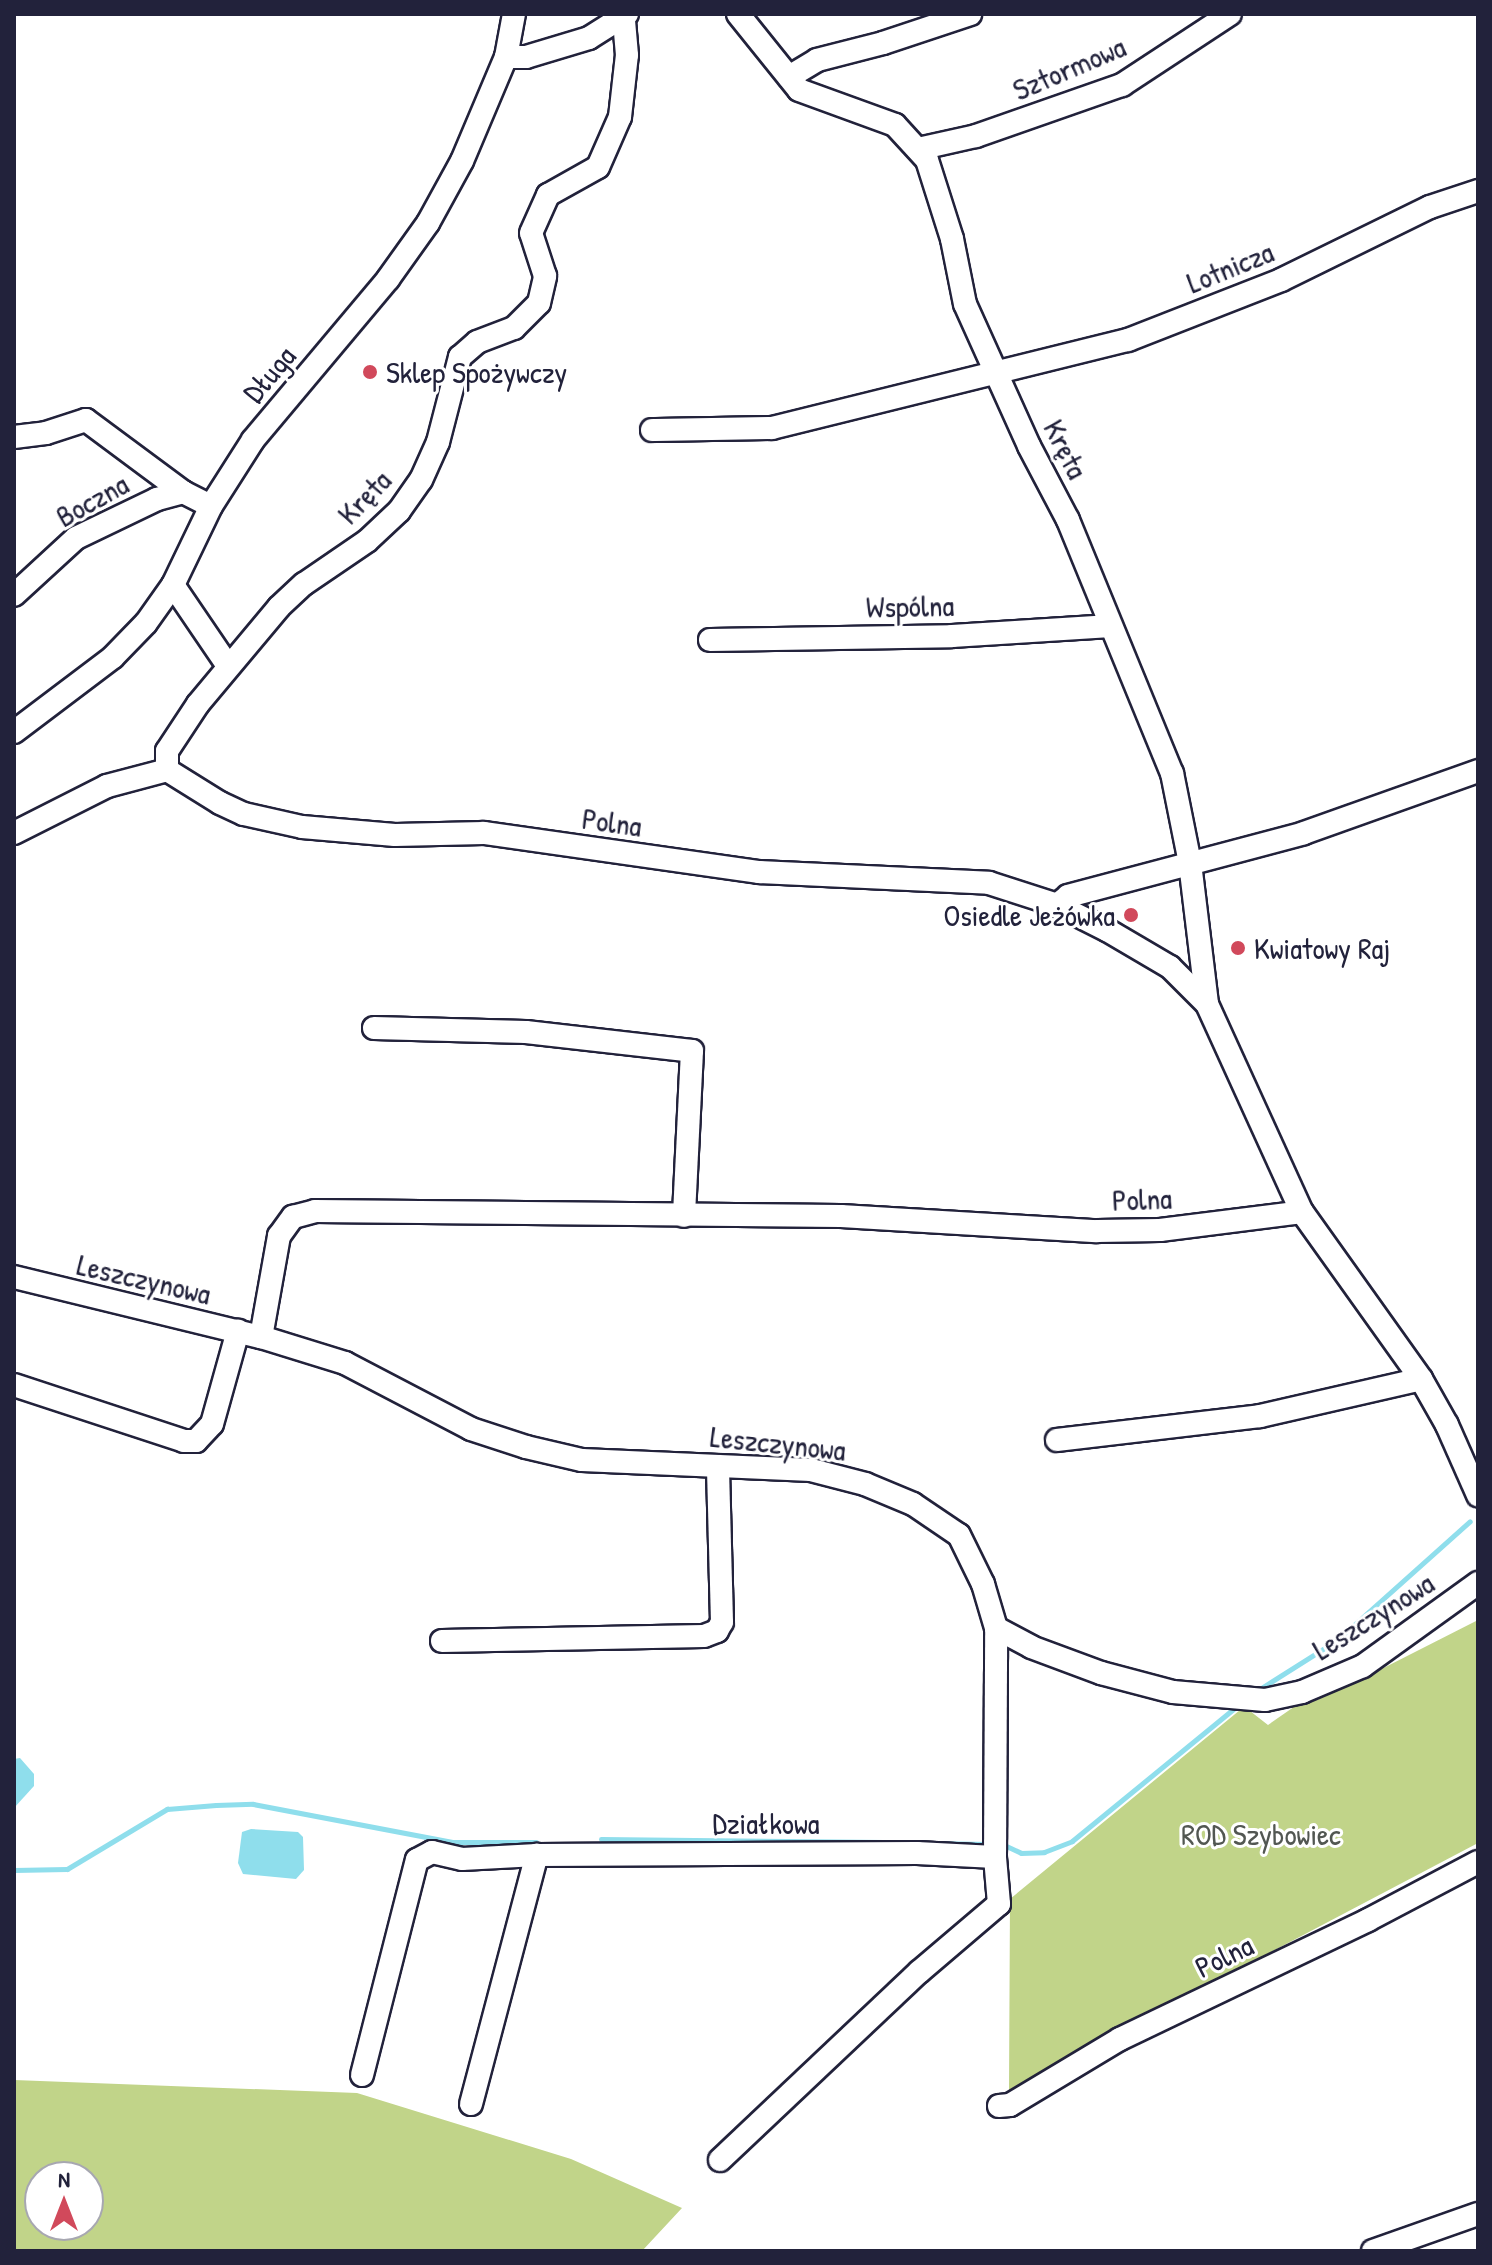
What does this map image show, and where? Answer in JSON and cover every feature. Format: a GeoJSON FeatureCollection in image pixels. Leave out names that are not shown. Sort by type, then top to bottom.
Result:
{"type":"FeatureCollection","features":[{"type":"Feature","properties":{"kind":"street","name":"Długa"},"geometry":{"type":"LineString","coordinates":[[14,732],[113,657],[146,623],[173,585],[211,506],[253,440],[388,279],[428,223],[462,161],[506,57],[514,14]]}},
{"type":"Feature","properties":{"kind":"street","name":"Kręta"},"geometry":{"type":"LineString","coordinates":[[738,14],[799,90],[895,125],[927,160],[952,239],[965,304],[1068,520],[1172,773],[1190,863],[1207,1004]]}},
{"type":"Feature","properties":{"kind":"street"},"geometry":{"type":"LineString","coordinates":[[789,77],[817,60],[883,43],[970,14]]}},
{"type":"Feature","properties":{"kind":"street","name":"Sztormowa"},"geometry":{"type":"LineString","coordinates":[[918,149],[976,136],[1122,85],[1230,14]]}},
{"type":"Feature","properties":{"kind":"street","name":"Kręta"},"geometry":{"type":"LineString","coordinates":[[167,770],[167,751],[228,666],[304,584],[367,541],[399,511],[421,480],[438,442],[460,357],[477,342],[514,328],[539,303],[545,276],[531,233],[548,195],[598,167],[620,117],[627,55],[625,16],[578,41],[526,57],[506,57]]}},
{"type":"Feature","properties":{"kind":"street","name":"Lotnicza"},"geometry":{"type":"LineString","coordinates":[[652,430],[772,428],[997,375],[1128,340],[1281,280],[1430,207],[1478,191]]}},
{"type":"Feature","properties":{"kind":"street"},"geometry":{"type":"LineString","coordinates":[[14,437],[46,433],[86,420],[183,492],[211,506]]}},
{"type":"Feature","properties":{"kind":"street","name":"Boczna"},"geometry":{"type":"LineString","coordinates":[[14,595],[76,538],[157,499],[183,492]]}},
{"type":"Feature","properties":{"kind":"street"},"geometry":{"type":"LineString","coordinates":[[173,585],[228,666]]}},
{"type":"Feature","properties":{"kind":"street","name":"Wspólna"},"geometry":{"type":"LineString","coordinates":[[710,640],[952,636],[1111,626]]}},
{"type":"Feature","properties":{"kind":"street"},"geometry":{"type":"LineString","coordinates":[[14,833],[107,786],[167,770]]}},
{"type":"Feature","properties":{"kind":"street","name":"Polna"},"geometry":{"type":"LineString","coordinates":[[167,770],[244,814],[302,827],[395,835],[484,833],[759,872],[989,883],[1057,905],[1170,967],[1207,1004],[1302,1212],[1421,1379],[1447,1425],[1478,1495]]}},
{"type":"Feature","properties":{"kind":"street"},"geometry":{"type":"LineString","coordinates":[[1057,905],[1068,896],[1304,833],[1478,771]]}},
{"type":"Feature","properties":{"kind":"street"},"geometry":{"type":"LineString","coordinates":[[261,1337],[279,1236],[293,1217],[315,1211],[684,1216],[692,1051],[526,1032],[374,1028]]}},
{"type":"Feature","properties":{"kind":"street","name":"Polna"},"geometry":{"type":"LineString","coordinates":[[684,1216],[841,1216],[1097,1231],[1160,1230],[1302,1212]]}},
{"type":"Feature","properties":{"kind":"street","name":"Leszczynowa"},"geometry":{"type":"LineString","coordinates":[[14,1277],[238,1331],[345,1363],[471,1429],[526,1447],[582,1460],[811,1470],[865,1484],[913,1504],[959,1535],[983,1584],[996,1628],[1031,1647],[1173,1692],[1265,1700],[1302,1692],[1363,1666],[1478,1583]]}},
{"type":"Feature","properties":{"kind":"street"},"geometry":{"type":"LineString","coordinates":[[14,1385],[184,1441],[196,1441],[212,1424],[238,1331]]}},
{"type":"Feature","properties":{"kind":"street"},"geometry":{"type":"LineString","coordinates":[[1057,1440],[1260,1416],[1421,1379]]}},
{"type":"Feature","properties":{"kind":"street"},"geometry":{"type":"LineString","coordinates":[[442,1641],[704,1636],[717,1631],[722,1622],[718,1466]]}},
{"type":"Feature","properties":{"kind":"street"},"geometry":{"type":"LineString","coordinates":[[720,2160],[919,1972],[999,1904],[996,1628]]}},
{"type":"Feature","properties":{"kind":"street","name":"Działkowa"},"geometry":{"type":"LineString","coordinates":[[362,2075],[417,1860],[432,1852],[462,1859],[537,1855],[917,1853],[997,1846]]}},
{"type":"Feature","properties":{"kind":"street"},"geometry":{"type":"LineString","coordinates":[[471,2104],[537,1855]]}},
{"type":"Feature","properties":{"kind":"street","name":"Polna"},"geometry":{"type":"LineString","coordinates":[[999,2106],[1010,2105],[1120,2039],[1368,1920],[1478,1862]]}},
{"type":"Feature","properties":{"kind":"street"},"geometry":{"type":"LineString","coordinates":[[1373,2251],[1478,2214]]}},
{"type":"Feature","properties":{"kind":"green space","name":"ROD Szybowiec"},"geometry":{"type":"Polygon","coordinates":[[[1478,1620],[1478,1843],[1009,2090],[1010,1899],[1240,1710],[1250,1711],[1268,1725],[1301,1702],[1317,1700],[1352,1684],[1478,1620]]]}},
{"type":"Feature","properties":{"kind":"green space"},"geometry":{"type":"Polygon","coordinates":[[[14,2080],[357,2093],[571,2159],[682,2208],[642,2251],[14,2251],[14,2080]]]}},
{"type":"Feature","properties":{"kind":"water"},"geometry":{"type":"Polygon","coordinates":[[[20,1758],[34,1774],[34,1786],[14,1808],[14,1759],[20,1758]]]}},
{"type":"Feature","properties":{"kind":"water"},"geometry":{"type":"Polygon","coordinates":[[[251,1829],[298,1832],[303,1837],[304,1870],[296,1879],[243,1874],[238,1863],[242,1832],[251,1829]]]}},
{"type":"Feature","properties":{"kind":"waterway"},"geometry":{"type":"LineString","coordinates":[[1258,1690],[1337,1640],[1470,1521]]}},
{"type":"Feature","properties":{"kind":"waterway"},"geometry":{"type":"LineString","coordinates":[[1002,1844],[1021,1853],[1044,1852],[1072,1841],[1236,1707]]}},
{"type":"Feature","properties":{"kind":"waterway"},"geometry":{"type":"LineString","coordinates":[[14,1870],[67,1869],[167,1809],[216,1805],[253,1804],[452,1842],[536,1842]]}},
{"type":"Feature","properties":{"kind":"waterway"},"geometry":{"type":"LineString","coordinates":[[601,1839],[884,1842]]}},
{"type":"Feature","properties":{"kind":"waterway"},"geometry":{"type":"LineString","coordinates":[[930,1843],[988,1844]]}},
{"type":"Feature","properties":{"kind":"place","name":"Sklep Spożywczy"},"geometry":{"type":"Point","coordinates":[370,372]}},
{"type":"Feature","properties":{"kind":"place","name":"Osiedle Jeżówka"},"geometry":{"type":"Point","coordinates":[1131,915]}},
{"type":"Feature","properties":{"kind":"place","name":"Kwiatowy Raj"},"geometry":{"type":"Point","coordinates":[1238,948]}}]}
